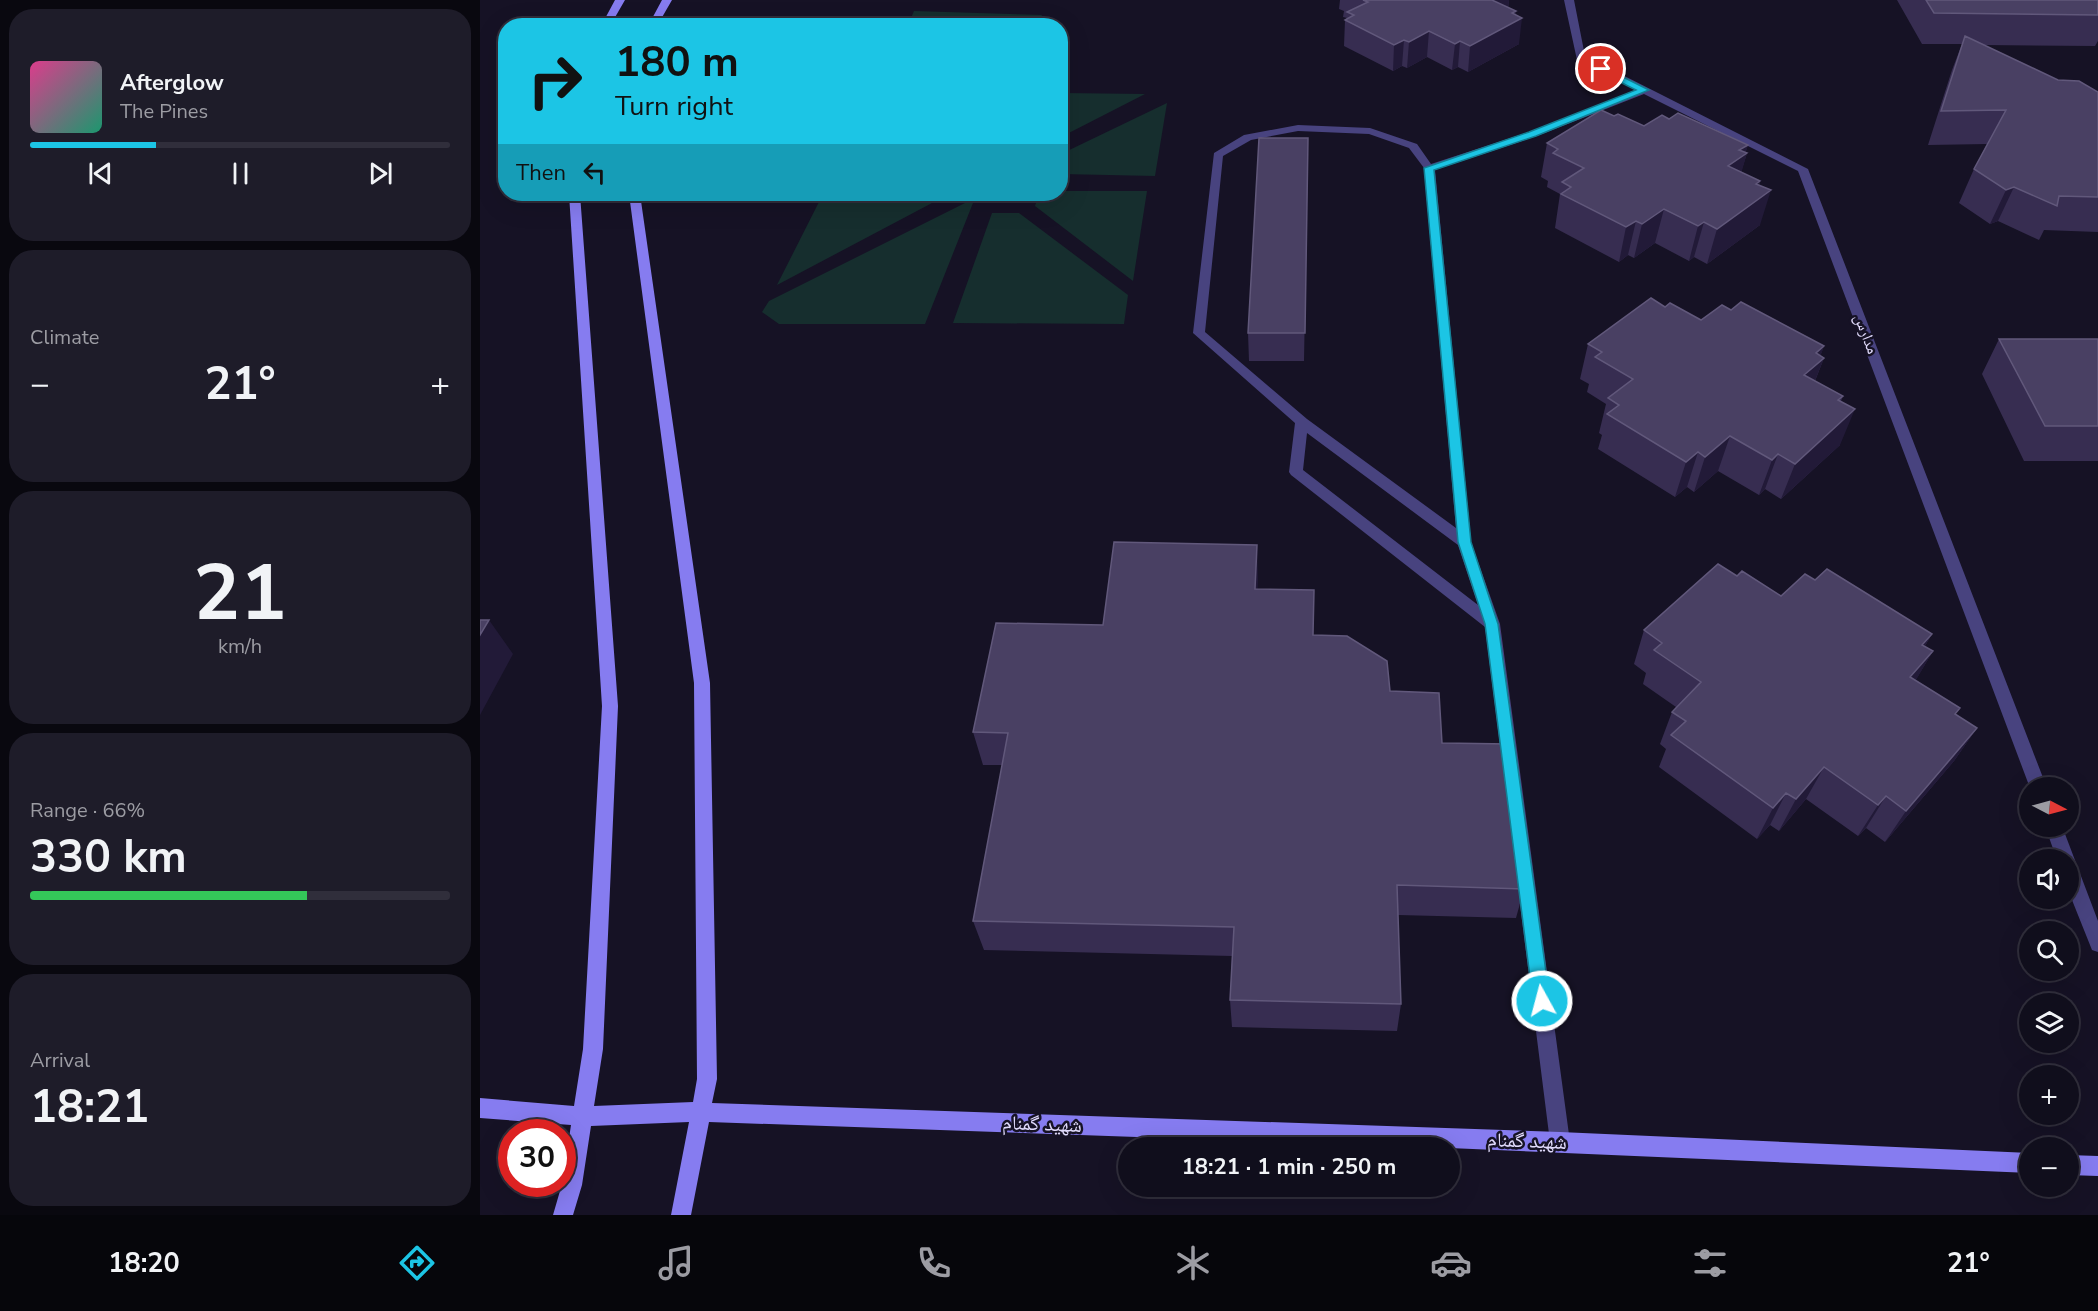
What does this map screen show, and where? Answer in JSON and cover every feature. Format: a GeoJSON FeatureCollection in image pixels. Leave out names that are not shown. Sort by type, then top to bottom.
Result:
{"type":"FeatureCollection","features":[{"type":"Feature","properties":{"kind":"street"},"geometry":{"type":"LineString","coordinates":[[610,18],[620,0]]}},
{"type":"Feature","properties":{"kind":"street"},"geometry":{"type":"LineString","coordinates":[[657,18],[667,0]]}},
{"type":"Feature","properties":{"kind":"street","name":"مدارس"},"geometry":{"type":"LineString","coordinates":[[1569,0],[1580,58],[1803,168],[2034,777]]}},
{"type":"Feature","properties":{"kind":"street"},"geometry":{"type":"LineString","coordinates":[[1429,168],[1533,134],[1644,90]]}},
{"type":"Feature","properties":{"kind":"street"},"geometry":{"type":"LineString","coordinates":[[1464,542],[1302,422],[1199,333],[1218,155],[1248,137],[1298,128],[1370,131],[1413,146],[1429,168],[1464,542],[1492,624],[1560,1142]]}},
{"type":"Feature","properties":{"kind":"street"},"geometry":{"type":"LineString","coordinates":[[563,1215],[572,1185],[593,1049],[610,706],[574,201]]}},
{"type":"Feature","properties":{"kind":"street"},"geometry":{"type":"LineString","coordinates":[[635,201],[702,683],[707,1079],[681,1215]]}},
{"type":"Feature","properties":{"kind":"street"},"geometry":{"type":"LineString","coordinates":[[1302,422],[1296,472],[1492,624]]}},
{"type":"Feature","properties":{"kind":"street"},"geometry":{"type":"LineString","coordinates":[[2079,895],[2098,944]]}},
{"type":"Feature","properties":{"kind":"street","name":"شهید گمنام"},"geometry":{"type":"LineString","coordinates":[[480,1108],[582,1116],[701,1112],[1560,1142],[2019,1163]]}},
{"type":"Feature","properties":{"kind":"street"},"geometry":{"type":"LineString","coordinates":[[2079,1165],[2098,1166]]}},
{"type":"Feature","properties":{"kind":"green space"},"geometry":{"type":"Polygon","coordinates":[[[914,11],[1042,15],[1041,18],[911,18],[914,11]]]}},
{"type":"Feature","properties":{"kind":"green space"},"geometry":{"type":"Polygon","coordinates":[[[1068,93],[1145,94],[1068,133],[1068,93]]]}},
{"type":"Feature","properties":{"kind":"green space"},"geometry":{"type":"Polygon","coordinates":[[[1167,103],[1155,176],[1068,174],[1068,151],[1167,103]]]}},
{"type":"Feature","properties":{"kind":"green space"},"geometry":{"type":"Polygon","coordinates":[[[1068,191],[1147,191],[1133,281],[1035,206],[1037,201],[1068,201],[1068,191]]]}},
{"type":"Feature","properties":{"kind":"green space"},"geometry":{"type":"Polygon","coordinates":[[[819,201],[936,201],[777,285],[819,201]]]}},
{"type":"Feature","properties":{"kind":"green space"},"geometry":{"type":"Polygon","coordinates":[[[969,201],[974,201],[925,324],[779,324],[762,312],[769,301],[969,201]]]}},
{"type":"Feature","properties":{"kind":"green space"},"geometry":{"type":"Polygon","coordinates":[[[992,213],[1019,213],[1128,295],[1124,324],[953,323],[992,213]]]}},
{"type":"Feature","properties":{"kind":"building"},"geometry":{"type":"Polygon","coordinates":[[[1363,0],[1492,0],[1516,11],[1512,13],[1522,18],[1470,46],[1460,41],[1455,44],[1429,31],[1409,42],[1404,40],[1394,45],[1345,20],[1354,15],[1347,12],[1368,2],[1363,0]]]}},
{"type":"Feature","properties":{"kind":"building"},"geometry":{"type":"Polygon","coordinates":[[[1926,0],[2098,0],[2098,15],[1934,13],[1926,0]]]}},
{"type":"Feature","properties":{"kind":"building"},"geometry":{"type":"Polygon","coordinates":[[[1965,36],[2058,80],[2079,81],[2098,92],[2098,197],[2059,196],[2057,206],[2014,187],[2006,190],[1974,169],[2006,110],[1941,111],[1965,36]]]}},
{"type":"Feature","properties":{"kind":"building"},"geometry":{"type":"Polygon","coordinates":[[[1601,110],[1614,116],[1618,114],[1644,126],[1662,115],[1669,119],[1678,113],[1748,145],[1739,150],[1747,153],[1728,166],[1760,181],[1756,184],[1771,190],[1717,229],[1704,222],[1698,226],[1664,209],[1642,224],[1636,221],[1626,227],[1561,194],[1571,187],[1562,182],[1584,168],[1553,153],[1558,149],[1547,143],[1601,110]]]}},
{"type":"Feature","properties":{"kind":"building"},"geometry":{"type":"Polygon","coordinates":[[[1259,138],[1308,138],[1305,333],[1248,333],[1259,138]]]}},
{"type":"Feature","properties":{"kind":"building"},"geometry":{"type":"Polygon","coordinates":[[[1651,298],[1665,307],[1670,303],[1701,320],[1722,305],[1731,310],[1741,302],[1824,346],[1816,353],[1824,358],[1804,375],[1843,396],[1838,400],[1855,409],[1795,464],[1778,454],[1772,460],[1730,436],[1705,457],[1698,452],[1686,462],[1607,414],[1619,405],[1608,398],[1633,379],[1595,357],[1602,352],[1588,344],[1651,298]]]}},
{"type":"Feature","properties":{"kind":"building"},"geometry":{"type":"Polygon","coordinates":[[[1999,339],[2098,339],[2098,426],[2045,426],[1999,339]]]}},
{"type":"Feature","properties":{"kind":"building"},"geometry":{"type":"Polygon","coordinates":[[[1114,542],[1257,545],[1255,589],[1314,590],[1313,635],[1347,636],[1387,661],[1390,691],[1439,693],[1442,743],[1509,744],[1524,889],[1397,885],[1401,1004],[1230,1000],[1234,927],[973,921],[1008,733],[973,732],[996,623],[1103,625],[1114,542]]]}},
{"type":"Feature","properties":{"kind":"building"},"geometry":{"type":"Polygon","coordinates":[[[1718,564],[1737,576],[1742,571],[1781,596],[1805,574],[1815,580],[1827,569],[1932,634],[1922,645],[1933,651],[1910,677],[1960,708],[1955,714],[1977,728],[1906,811],[1886,796],[1878,805],[1824,767],[1796,799],[1786,793],[1773,808],[1671,735],[1686,721],[1672,712],[1701,682],[1654,650],[1662,643],[1644,630],[1718,564]]]}},
{"type":"Feature","properties":{"kind":"building"},"geometry":{"type":"Polygon","coordinates":[[[480,620],[489,620],[480,635],[480,620]]]}},
{"type":"Feature","properties":{"kind":"route"},"geometry":{"type":"LineString","coordinates":[[1542,1001],[1492,624],[1464,542],[1429,168],[1533,134],[1644,90],[1601,69]]}}]}
